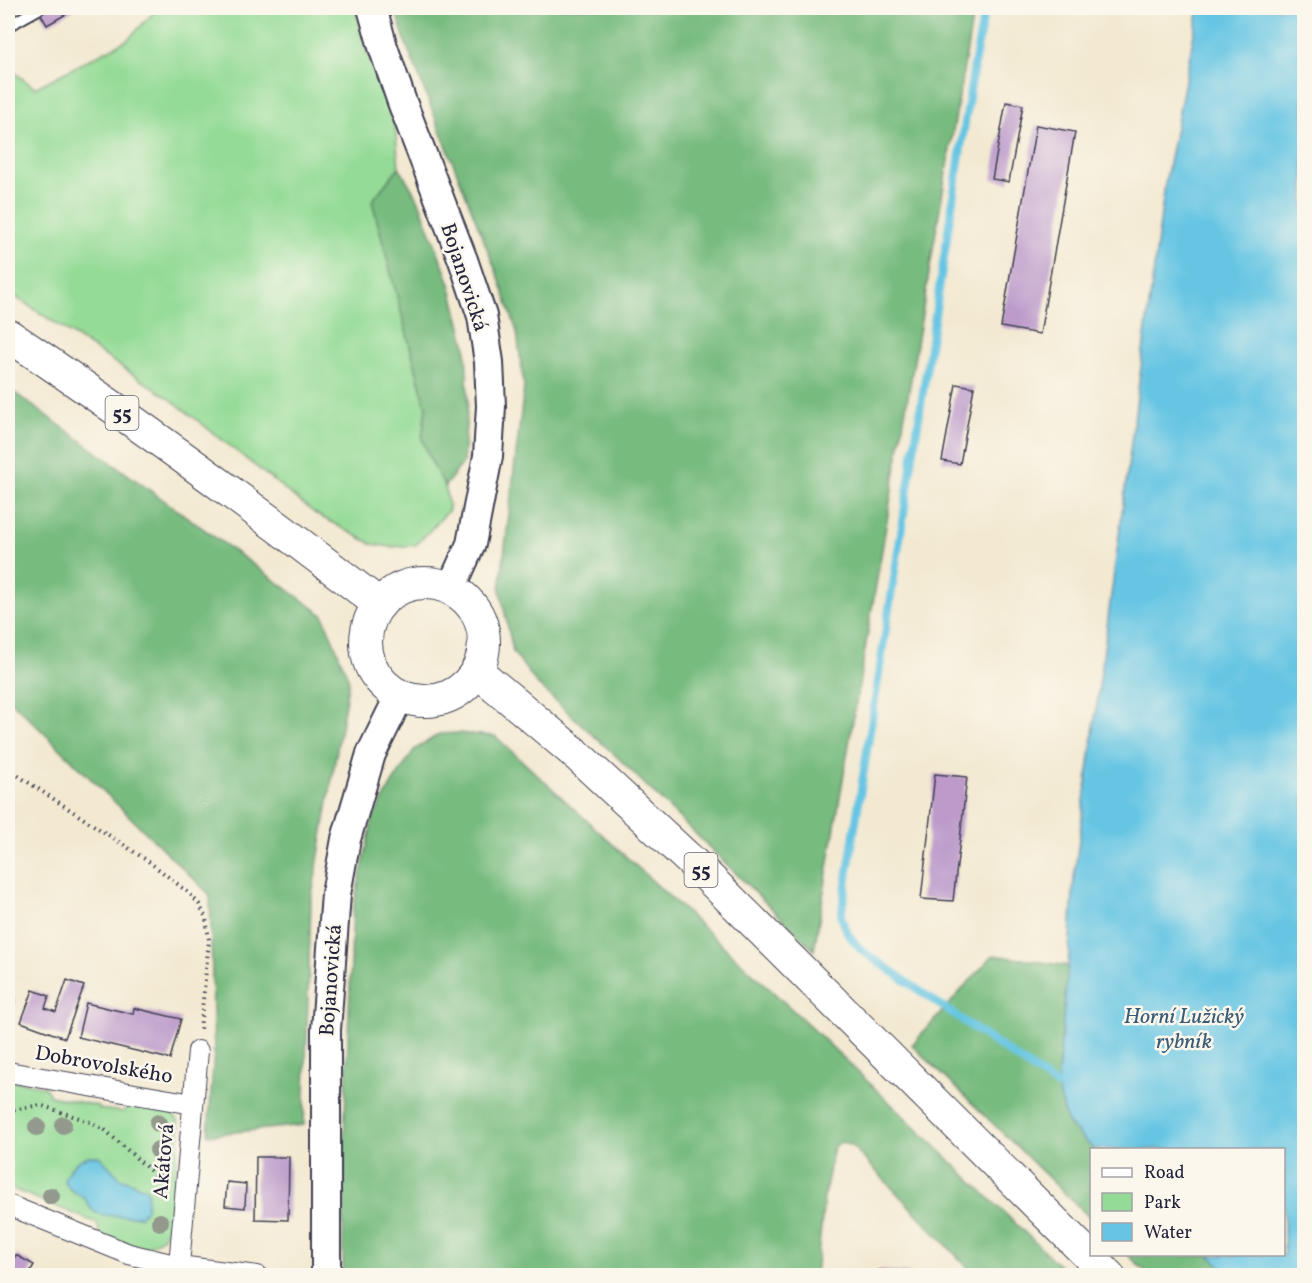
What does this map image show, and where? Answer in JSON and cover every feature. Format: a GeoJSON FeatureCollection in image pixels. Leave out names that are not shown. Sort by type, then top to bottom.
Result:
{"type":"FeatureCollection","features":[{"type":"Feature","properties":{"kind":"main road","name":"55"},"geometry":{"type":"LineString","coordinates":[[8,335],[159,438],[379,604]]}},
{"type":"Feature","properties":{"kind":"main road"},"geometry":{"type":"LineString","coordinates":[[415,583],[434,583],[451,588],[466,599],[477,614],[483,631],[483,652],[477,671],[464,687],[446,697],[426,701],[406,698],[388,688],[374,673],[366,654],[366,633],[372,614],[379,604],[398,588],[415,583]]}},
{"type":"Feature","properties":{"kind":"main road","name":"55"},"geometry":{"type":"LineString","coordinates":[[477,671],[577,755],[708,877],[1109,1275]]}},
{"type":"Feature","properties":{"kind":"street","name":"Bojanovická"},"geometry":{"type":"LineString","coordinates":[[372,8],[398,91],[482,316],[489,362],[488,456],[471,544],[451,588]]}},
{"type":"Feature","properties":{"kind":"street","name":"Bojanovická"},"geometry":{"type":"LineString","coordinates":[[326,1275],[326,1030],[336,894],[346,838],[371,754],[400,695]]}},
{"type":"Feature","properties":{"kind":"street","name":"Akátová"},"geometry":{"type":"LineString","coordinates":[[178,1271],[198,1052]]}},
{"type":"Feature","properties":{"kind":"street","name":"Dobrovolského"},"geometry":{"type":"LineString","coordinates":[[8,1072],[193,1104]]}},
{"type":"Feature","properties":{"kind":"street"},"geometry":{"type":"LineString","coordinates":[[8,1205],[129,1254],[178,1271],[257,1275]]}},
{"type":"Feature","properties":{"kind":"lane"},"geometry":{"type":"LineString","coordinates":[[8,26],[40,8]]}},
{"type":"Feature","properties":{"kind":"path"},"geometry":{"type":"LineString","coordinates":[[8,769],[148,861],[189,893],[199,904],[206,918],[209,940],[198,1052]]}},
{"type":"Feature","properties":{"kind":"path"},"geometry":{"type":"LineString","coordinates":[[8,1111],[40,1105],[72,1114],[104,1129],[155,1175],[186,1169]]}},
{"type":"Feature","properties":{"kind":"green space"},"geometry":{"type":"Polygon","coordinates":[[[158,8],[356,8],[364,44],[395,127],[399,167],[372,201],[426,407],[422,439],[445,486],[449,510],[416,545],[391,547],[372,544],[316,514],[169,398],[8,292],[8,68],[35,88],[127,40],[158,8]]]}},
{"type":"Feature","properties":{"kind":"green space"},"geometry":{"type":"Polygon","coordinates":[[[395,8],[974,8],[814,950],[615,755],[537,684],[513,652],[500,589],[524,387],[517,332],[500,281],[406,44],[395,8]]]}},
{"type":"Feature","properties":{"kind":"green space"},"geometry":{"type":"Polygon","coordinates":[[[399,167],[419,201],[450,284],[466,347],[468,401],[463,463],[445,486],[422,439],[426,407],[372,201],[399,167]]]}},
{"type":"Feature","properties":{"kind":"green space"},"geometry":{"type":"Polygon","coordinates":[[[8,388],[323,615],[349,680],[311,901],[304,1125],[208,1135],[214,1053],[210,895],[8,698],[8,388]]]}},
{"type":"Feature","properties":{"kind":"green space"},"geometry":{"type":"Polygon","coordinates":[[[439,734],[495,736],[810,1026],[1069,1275],[975,1275],[852,1146],[841,1142],[834,1146],[824,1198],[816,1275],[343,1275],[344,1141],[353,909],[373,818],[392,784],[414,750],[439,734]]]}},
{"type":"Feature","properties":{"kind":"green space"},"geometry":{"type":"Polygon","coordinates":[[[993,955],[1068,966],[1057,1086],[1068,1124],[1093,1148],[1090,1148],[1090,1218],[912,1045],[993,955]]]}},
{"type":"Feature","properties":{"kind":"green space"},"geometry":{"type":"Polygon","coordinates":[[[10,1080],[45,1087],[50,1096],[98,1106],[99,1109],[123,1112],[131,1102],[165,1106],[178,1120],[179,1127],[170,1224],[162,1238],[140,1249],[100,1234],[97,1223],[8,1187],[8,1082],[10,1080]]]}},
{"type":"Feature","properties":{"kind":"green space"},"geometry":{"type":"Polygon","coordinates":[[[1129,1256],[1210,1256],[1231,1275],[1149,1275],[1129,1256]]]}},
{"type":"Feature","properties":{"kind":"water","name":"Horní Lužický rybník"},"geometry":{"type":"Polygon","coordinates":[[[1199,8],[1304,8],[1304,1275],[1231,1275],[1210,1256],[1285,1256],[1285,1148],[1093,1148],[1068,1124],[1057,1086],[1074,878],[1165,184],[1199,8]]]}},
{"type":"Feature","properties":{"kind":"water"},"geometry":{"type":"Polygon","coordinates":[[[89,1156],[99,1156],[120,1178],[145,1188],[148,1192],[146,1209],[141,1216],[97,1213],[92,1210],[85,1199],[69,1188],[64,1180],[68,1171],[77,1162],[89,1156]]]}},
{"type":"Feature","properties":{"kind":"building"},"geometry":{"type":"Polygon","coordinates":[[[37,8],[77,8],[47,25],[37,8]]]}},
{"type":"Feature","properties":{"kind":"building"},"geometry":{"type":"Polygon","coordinates":[[[1006,102],[1023,105],[1009,182],[992,179],[1006,102]]]}},
{"type":"Feature","properties":{"kind":"building"},"geometry":{"type":"Polygon","coordinates":[[[1036,125],[1075,132],[1040,334],[1001,327],[1036,125]]]}},
{"type":"Feature","properties":{"kind":"building"},"geometry":{"type":"Polygon","coordinates":[[[956,384],[974,387],[960,464],[942,461],[956,384]]]}},
{"type":"Feature","properties":{"kind":"building"},"geometry":{"type":"Polygon","coordinates":[[[935,774],[967,777],[953,901],[921,899],[935,774]]]}},
{"type":"Feature","properties":{"kind":"building"},"geometry":{"type":"Polygon","coordinates":[[[67,980],[84,986],[65,1038],[21,1022],[33,990],[49,996],[45,1008],[56,1012],[67,980]]]}},
{"type":"Feature","properties":{"kind":"building"},"geometry":{"type":"Polygon","coordinates":[[[8,997],[15,1000],[8,1018],[8,997]]]}},
{"type":"Feature","properties":{"kind":"building"},"geometry":{"type":"Polygon","coordinates":[[[86,1003],[133,1014],[134,1008],[181,1019],[170,1059],[78,1037],[86,1003]]]}},
{"type":"Feature","properties":{"kind":"building"},"geometry":{"type":"Polygon","coordinates":[[[256,1157],[289,1157],[288,1220],[255,1219],[256,1157]]]}},
{"type":"Feature","properties":{"kind":"building"},"geometry":{"type":"Polygon","coordinates":[[[227,1182],[246,1184],[245,1208],[225,1206],[227,1182]]]}},
{"type":"Feature","properties":{"kind":"building"},"geometry":{"type":"Polygon","coordinates":[[[16,1255],[34,1265],[28,1275],[8,1275],[8,1256],[13,1259],[16,1255]]]}},
{"type":"Feature","properties":{"kind":"building"},"geometry":{"type":"Polygon","coordinates":[[[879,1270],[914,1274],[914,1275],[879,1275],[879,1270]]]}},
{"type":"Feature","properties":{"kind":"waterway"},"geometry":{"type":"LineString","coordinates":[[985,8],[974,65],[841,917],[848,934],[861,950],[1057,1086],[1066,1088]]}}]}
